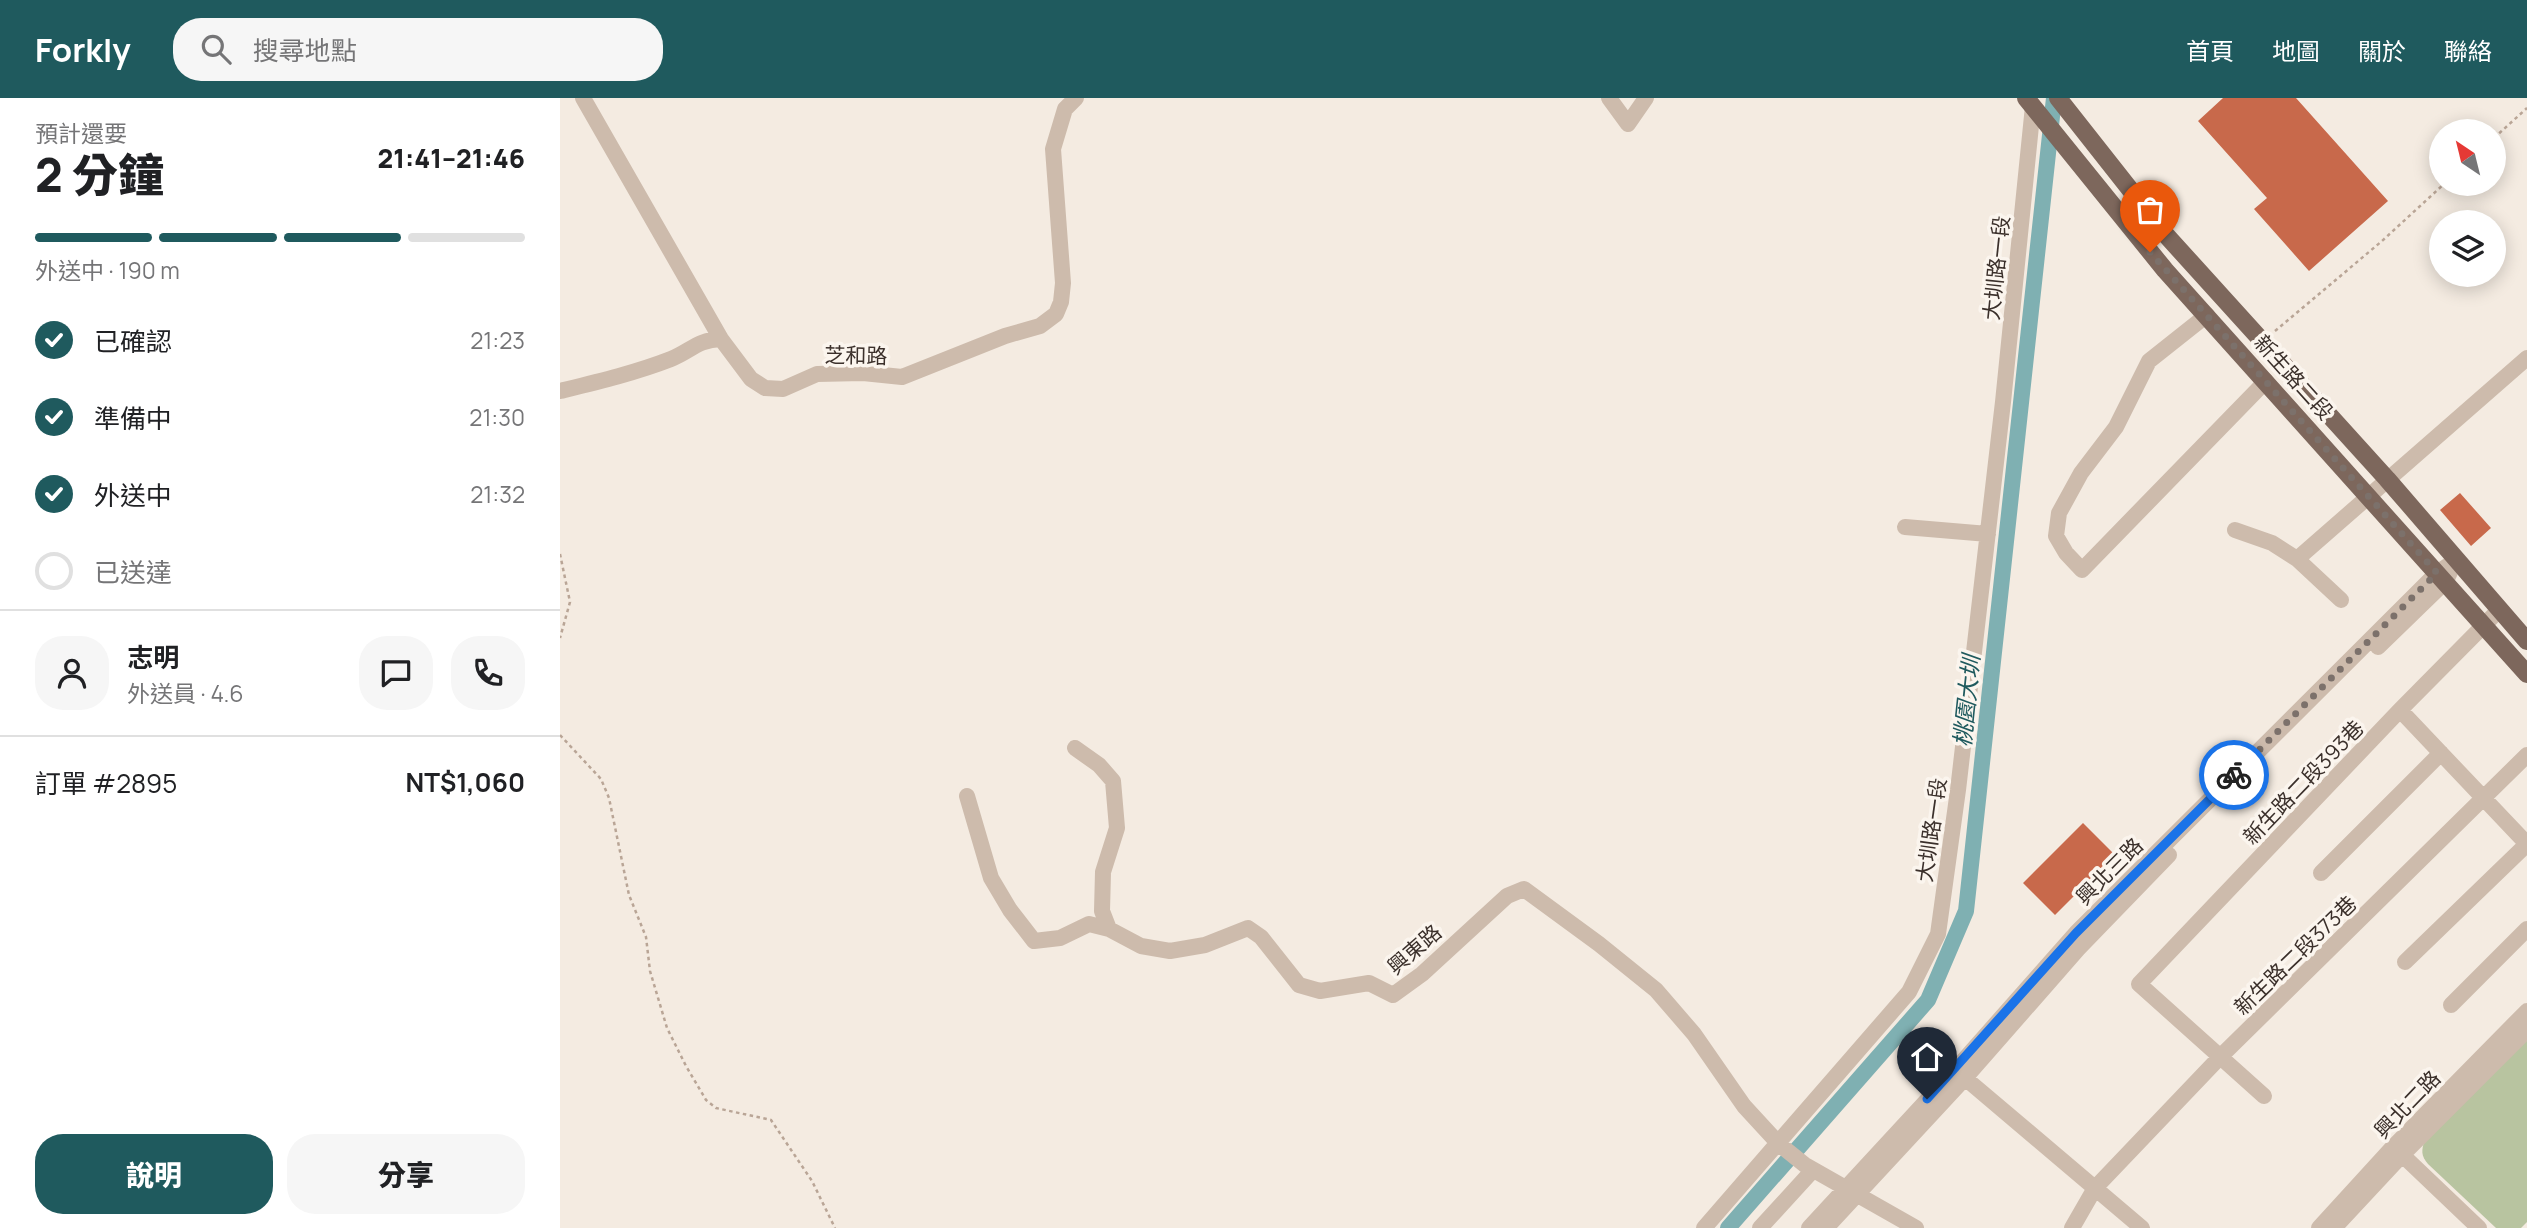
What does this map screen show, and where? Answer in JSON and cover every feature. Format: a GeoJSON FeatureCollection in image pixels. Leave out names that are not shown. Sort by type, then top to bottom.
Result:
{"type":"FeatureCollection","features":[{"type":"Feature","properties":{"kind":"main road","name":"新生路二段"},"geometry":{"type":"LineString","coordinates":[[2058,98],[2166,235],[2386,479],[2527,641]]}},
{"type":"Feature","properties":{"kind":"main road","name":"新生路二段"},"geometry":{"type":"LineString","coordinates":[[2030,102],[2165,271],[2370,496],[2527,674]]}},
{"type":"Feature","properties":{"kind":"street","name":"芝和路"},"geometry":{"type":"LineString","coordinates":[[583,98],[721,339],[751,379],[765,388],[783,389],[817,374],[863,373],[902,377],[1004,336],[1040,326],[1056,314],[1061,302],[1063,283],[1053,149],[1065,109],[1076,98]]}},
{"type":"Feature","properties":{"kind":"street"},"geometry":{"type":"LineString","coordinates":[[1609,98],[1629,124],[1646,98]]}},
{"type":"Feature","properties":{"kind":"street","name":"大圳路一段"},"geometry":{"type":"LineString","coordinates":[[1704,1228],[1909,992],[1938,934],[2003,402],[2030,102]]}},
{"type":"Feature","properties":{"kind":"street"},"geometry":{"type":"LineString","coordinates":[[2207,315],[2149,361],[2116,428],[2081,473],[2059,513],[2056,536],[2066,553],[2082,570],[2266,381]]}},
{"type":"Feature","properties":{"kind":"street"},"geometry":{"type":"LineString","coordinates":[[560,391],[631,373],[673,358],[705,340],[721,339]]}},
{"type":"Feature","properties":{"kind":"street"},"geometry":{"type":"LineString","coordinates":[[2297,559],[2527,358]]}},
{"type":"Feature","properties":{"kind":"street"},"geometry":{"type":"LineString","coordinates":[[1905,527],[1988,534]]}},
{"type":"Feature","properties":{"kind":"street"},"geometry":{"type":"LineString","coordinates":[[2235,530],[2272,543],[2297,559],[2341,600]]}},
{"type":"Feature","properties":{"kind":"street","name":"興北三路"},"geometry":{"type":"LineString","coordinates":[[1852,1190],[1960,1074],[2076,933],[2455,561]]}},
{"type":"Feature","properties":{"kind":"street","name":"新生路二段393巷"},"geometry":{"type":"LineString","coordinates":[[2220,1057],[2139,984],[2499,610]]}},
{"type":"Feature","properties":{"kind":"street"},"geometry":{"type":"LineString","coordinates":[[2400,710],[2527,844],[2405,962]]}},
{"type":"Feature","properties":{"kind":"street"},"geometry":{"type":"LineString","coordinates":[[1075,748],[1098,765],[1113,781],[1117,828],[1103,872],[1102,911],[1109,929]]}},
{"type":"Feature","properties":{"kind":"street"},"geometry":{"type":"LineString","coordinates":[[2321,873],[2441,753]]}},
{"type":"Feature","properties":{"kind":"street","name":"新生路二段373巷"},"geometry":{"type":"LineString","coordinates":[[2072,1228],[2095,1188],[2220,1057],[2527,755]]}},
{"type":"Feature","properties":{"kind":"street"},"geometry":{"type":"LineString","coordinates":[[967,796],[991,878],[1034,941],[1060,938],[1089,924],[1109,929]]}},
{"type":"Feature","properties":{"kind":"street","name":"興東路"},"geometry":{"type":"LineString","coordinates":[[1109,929],[1141,946],[1170,951],[1205,945],[1248,928],[1261,937],[1299,985],[1320,991],[1370,983],[1393,995],[1422,974],[1507,896],[1524,889],[1656,990],[1694,1034],[1744,1106],[1778,1143]]}},
{"type":"Feature","properties":{"kind":"street"},"geometry":{"type":"LineString","coordinates":[[2451,1005],[2527,929]]}},
{"type":"Feature","properties":{"kind":"street","name":"興北二路"},"geometry":{"type":"LineString","coordinates":[[2334,1228],[2398,1151],[2527,1011]]}},
{"type":"Feature","properties":{"kind":"street","name":"興北二路"},"geometry":{"type":"LineString","coordinates":[[2319,1228],[2527,1030]]}},
{"type":"Feature","properties":{"kind":"street"},"geometry":{"type":"LineString","coordinates":[[2220,1057],[2264,1096]]}},
{"type":"Feature","properties":{"kind":"street"},"geometry":{"type":"LineString","coordinates":[[1960,1074],[2142,1228]]}},
{"type":"Feature","properties":{"kind":"street"},"geometry":{"type":"LineString","coordinates":[[1778,1143],[1809,1168],[1916,1228]]}},
{"type":"Feature","properties":{"kind":"street"},"geometry":{"type":"LineString","coordinates":[[2398,1151],[2479,1228]]}},
{"type":"Feature","properties":{"kind":"street"},"geometry":{"type":"LineString","coordinates":[[1760,1228],[1809,1168]]}},
{"type":"Feature","properties":{"kind":"street"},"geometry":{"type":"LineString","coordinates":[[1809,1228],[1852,1190]]}},
{"type":"Feature","properties":{"kind":"street"},"geometry":{"type":"LineString","coordinates":[[1826,1228],[1852,1190]]}},
{"type":"Feature","properties":{"kind":"path"},"geometry":{"type":"LineString","coordinates":[[2506,127],[2527,108]]}},
{"type":"Feature","properties":{"kind":"path"},"geometry":{"type":"LineString","coordinates":[[2262,343],[2431,196]]}},
{"type":"Feature","properties":{"kind":"path"},"geometry":{"type":"LineString","coordinates":[[560,554],[570,601],[560,638]]}},
{"type":"Feature","properties":{"kind":"path"},"geometry":{"type":"LineString","coordinates":[[560,735],[601,779],[609,798],[629,895],[646,937],[650,971],[667,1028],[686,1066],[706,1100],[716,1108],[771,1120],[812,1181],[835,1228]]}},
{"type":"Feature","properties":{"kind":"green space"},"geometry":{"type":"Polygon","coordinates":[[[2527,1038],[2527,1222],[2521,1228],[2496,1228],[2428,1164],[2423,1156],[2423,1147],[2425,1140],[2527,1038]]]}},
{"type":"Feature","properties":{"kind":"building"},"geometry":{"type":"Polygon","coordinates":[[[2223,98],[2296,98],[2388,201],[2309,271],[2254,209],[2267,198],[2198,121],[2223,98]]]}},
{"type":"Feature","properties":{"kind":"building"},"geometry":{"type":"Polygon","coordinates":[[[2460,493],[2491,528],[2471,546],[2440,510],[2460,493]]]}},
{"type":"Feature","properties":{"kind":"building"},"geometry":{"type":"Polygon","coordinates":[[[2083,823],[2115,855],[2055,915],[2023,883],[2083,823]]]}},
{"type":"Feature","properties":{"kind":"waterway","name":"桃園大圳"},"geometry":{"type":"LineString","coordinates":[[1728,1228],[1928,1000],[1966,911],[2054,98]]}},
{"type":"Feature","properties":{"kind":"way so far"},"geometry":{"type":"LineString","coordinates":[[2150,252],[2437,573],[2234,775]]}},
{"type":"Feature","properties":{"kind":"route"},"geometry":{"type":"LineString","coordinates":[[1927,1099],[2076,933],[2234,775]]}}]}
